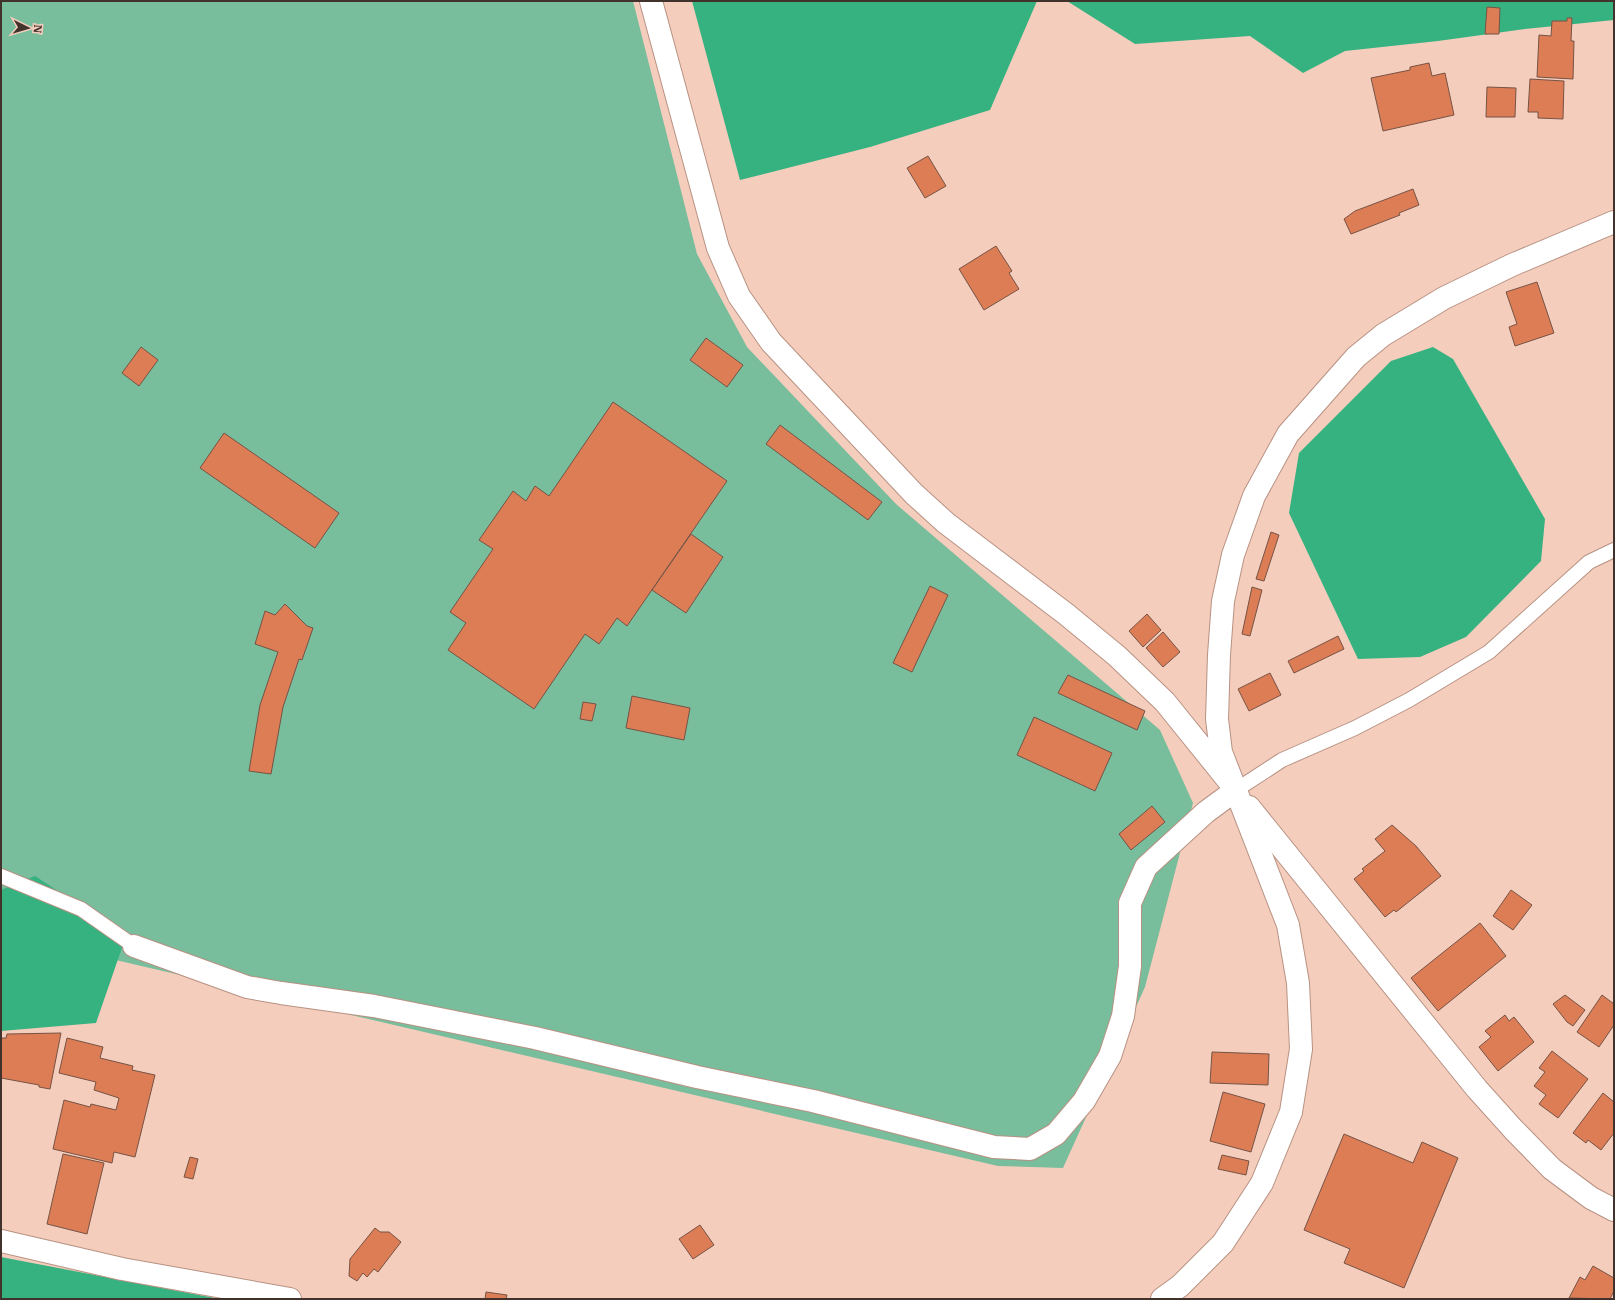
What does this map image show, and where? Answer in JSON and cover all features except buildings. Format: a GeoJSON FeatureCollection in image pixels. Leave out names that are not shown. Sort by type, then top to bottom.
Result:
{"type":"FeatureCollection","features":[{"type":"Feature","properties":{"kind":"street"},"geometry":{"type":"LineString","coordinates":[[651,1],[718,248],[739,296],[771,342],[914,494],[946,523],[1066,614],[1117,656],[1165,702],[1472,1083],[1513,1129],[1552,1168],[1591,1198],[1614,1210]]}},
{"type":"Feature","properties":{"kind":"street"},"geometry":{"type":"LineString","coordinates":[[1162,1299],[1180,1286],[1223,1243],[1262,1182],[1291,1112],[1301,1049],[1298,983],[1288,925],[1221,752],[1217,719],[1219,655],[1223,601],[1233,555],[1254,496],[1288,434],[1356,357],[1383,335],[1444,298],[1512,265],[1614,222]]}},
{"type":"Feature","properties":{"kind":"street"},"geometry":{"type":"LineString","coordinates":[[134,946],[247,987],[374,1006],[535,1038],[697,1077],[813,1101],[994,1147],[1030,1149],[1056,1134],[1084,1101],[1110,1056],[1122,1016],[1130,966],[1130,903],[1146,867],[1206,812],[1236,790]]}},
{"type":"Feature","properties":{"kind":"street"},"geometry":{"type":"LineString","coordinates":[[1,1241],[122,1269],[290,1299]]}},
{"type":"Feature","properties":{"kind":"lane"},"geometry":{"type":"LineString","coordinates":[[1236,790],[1282,760],[1355,728],[1409,700],[1489,652],[1589,562],[1614,550]]}},
{"type":"Feature","properties":{"kind":"lane"},"geometry":{"type":"LineString","coordinates":[[1,876],[81,909],[134,946]]}},
{"type":"Feature","properties":{"kind":"green space"},"geometry":{"type":"Polygon","coordinates":[[[1,1],[633,1],[697,254],[747,347],[896,504],[1160,730],[1193,803],[1145,987],[1063,1168],[998,1166],[90,954],[1,974],[1,1]]]}},
{"type":"Feature","properties":{"kind":"green space"},"geometry":{"type":"Polygon","coordinates":[[[692,1],[1037,1],[990,110],[870,147],[740,180],[692,1]]]}},
{"type":"Feature","properties":{"kind":"green space"},"geometry":{"type":"Polygon","coordinates":[[[1067,1],[1614,1],[1614,20],[1525,29],[1438,41],[1345,51],[1303,73],[1250,36],[1135,44],[1067,1]]]}},
{"type":"Feature","properties":{"kind":"green space"},"geometry":{"type":"Polygon","coordinates":[[[1433,347],[1453,359],[1545,519],[1541,561],[1466,637],[1420,657],[1358,659],[1289,513],[1299,453],[1391,361],[1433,347]]]}},
{"type":"Feature","properties":{"kind":"green space"},"geometry":{"type":"Polygon","coordinates":[[[35,876],[126,936],[96,1023],[1,1031],[1,890],[35,876]]]}},
{"type":"Feature","properties":{"kind":"green space"},"geometry":{"type":"Polygon","coordinates":[[[1,1257],[220,1299],[1,1299],[1,1257]]]}}]}
